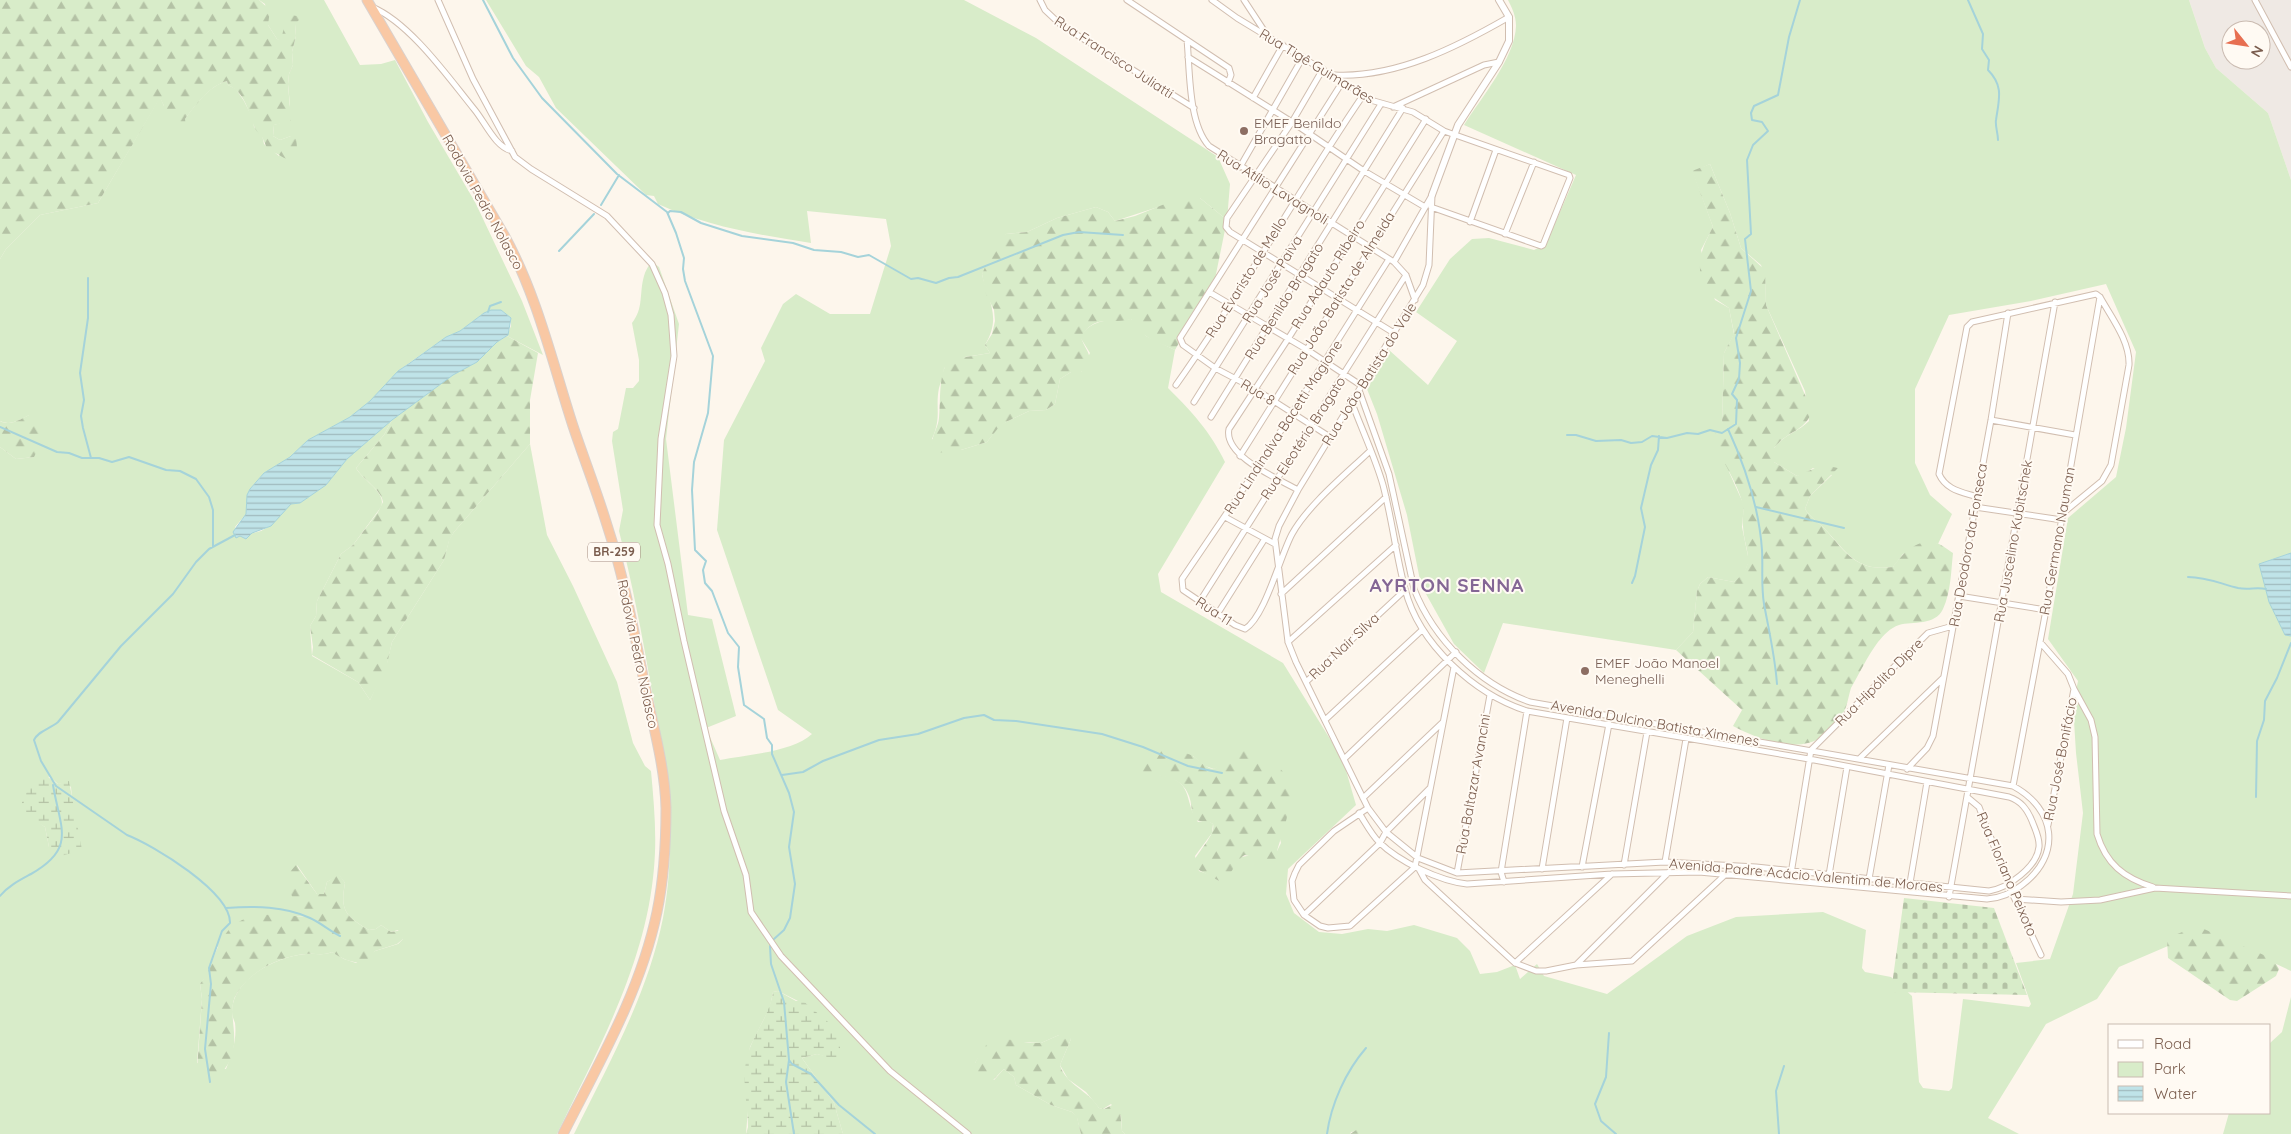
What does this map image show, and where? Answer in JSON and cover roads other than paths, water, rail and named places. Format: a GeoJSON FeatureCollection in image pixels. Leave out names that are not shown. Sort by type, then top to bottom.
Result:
{"type":"FeatureCollection","features":[{"type":"Feature","properties":{"kind":"highway","name":"Rodovia Pedro Nolasco"},"geometry":{"type":"LineString","coordinates":[[369,4],[522,268],[543,324],[573,425],[607,525],[630,611],[660,760],[666,806],[664,862],[657,912],[649,943],[635,985],[563,1134]]}},
{"type":"Feature","properties":{"kind":"street"},"geometry":{"type":"LineString","coordinates":[[438,0],[473,79],[512,152],[520,162],[602,212],[616,224],[652,264],[668,303],[674,356],[660,446],[657,525],[668,564],[692,677],[724,811],[744,869],[752,912],[781,956],[890,1071],[968,1134]]}},
{"type":"Feature","properties":{"kind":"street","name":"Rua Francisco Juliatti"},"geometry":{"type":"LineString","coordinates":[[1040,0],[1045,10],[1061,25],[1194,108]]}},
{"type":"Feature","properties":{"kind":"street"},"geometry":{"type":"LineString","coordinates":[[1127,0],[1229,68],[1231,75],[1228,83]]}},
{"type":"Feature","properties":{"kind":"street","name":"Rua Tigê Guimarães"},"geometry":{"type":"LineString","coordinates":[[1212,0],[1266,35],[1381,104],[1403,108],[1426,119],[1444,131],[1569,175],[1568,185],[1543,245],[1537,246],[1505,234]]}},
{"type":"Feature","properties":{"kind":"street"},"geometry":{"type":"LineString","coordinates":[[1244,0],[1266,35]]}},
{"type":"Feature","properties":{"kind":"street"},"geometry":{"type":"LineString","coordinates":[[1432,195],[1454,134],[1469,107],[1499,62],[1509,41],[1509,17],[1499,0]]}},
{"type":"Feature","properties":{"kind":"street"},"geometry":{"type":"LineString","coordinates":[[2255,0],[2291,67]]}},
{"type":"Feature","properties":{"kind":"street"},"geometry":{"type":"LineString","coordinates":[[369,4],[390,16],[406,30],[475,110],[503,148],[512,152]]}},
{"type":"Feature","properties":{"kind":"street"},"geometry":{"type":"LineString","coordinates":[[1335,75],[1388,72],[1410,65],[1490,28],[1509,17]]}},
{"type":"Feature","properties":{"kind":"street","name":"Rua Atílio Lavagnoli"},"geometry":{"type":"LineString","coordinates":[[1187,40],[1194,108],[1204,141],[1214,151],[1391,260],[1406,275],[1415,300]]}},
{"type":"Feature","properties":{"kind":"street"},"geometry":{"type":"LineString","coordinates":[[1253,98],[1283,44]]}},
{"type":"Feature","properties":{"kind":"street"},"geometry":{"type":"LineString","coordinates":[[1240,167],[1303,56]]}},
{"type":"Feature","properties":{"kind":"street"},"geometry":{"type":"LineString","coordinates":[[1188,57],[1272,109],[1364,171],[1403,194],[1428,207],[1505,234],[1534,162]]}},
{"type":"Feature","properties":{"kind":"street"},"geometry":{"type":"LineString","coordinates":[[1392,107],[1484,65],[1499,62]]}},
{"type":"Feature","properties":{"kind":"street"},"geometry":{"type":"LineString","coordinates":[[1323,68],[1292,122],[1227,218],[1226,227],[1230,232],[1358,309],[1394,333]]}},
{"type":"Feature","properties":{"kind":"street"},"geometry":{"type":"LineString","coordinates":[[1343,81],[1209,292],[1231,303],[1325,361],[1345,374],[1360,388]]}},
{"type":"Feature","properties":{"kind":"street","name":"Rua Evaristo de Mello"},"geometry":{"type":"LineString","coordinates":[[1176,385],[1231,303],[1328,147],[1364,94]]}},
{"type":"Feature","properties":{"kind":"street","name":"Rua José Paiva"},"geometry":{"type":"LineString","coordinates":[[1194,402],[1381,104]]}},
{"type":"Feature","properties":{"kind":"street","name":"Rua Benildo Bragato"},"geometry":{"type":"LineString","coordinates":[[1211,417],[1403,108]]}},
{"type":"Feature","properties":{"kind":"street","name":"Rua Adauto Ribeiro"},"geometry":{"type":"LineString","coordinates":[[1240,456],[1231,444],[1229,429],[1288,339],[1426,119]]}},
{"type":"Feature","properties":{"kind":"street","name":"Rua João Batista de Almeida"},"geometry":{"type":"LineString","coordinates":[[1240,456],[1338,297],[1444,131]]}},
{"type":"Feature","properties":{"kind":"street"},"geometry":{"type":"LineString","coordinates":[[1470,222],[1496,150]]}},
{"type":"Feature","properties":{"kind":"street","name":"Rua Lindinalva Bacetti Magione"},"geometry":{"type":"LineString","coordinates":[[1186,593],[1181,588],[1182,579],[1258,467],[1358,309],[1428,207],[1432,195]]}},
{"type":"Feature","properties":{"kind":"street","name":"Rua João Batista do Vale"},"geometry":{"type":"LineString","coordinates":[[1274,544],[1276,533],[1298,490],[1423,286],[1429,265],[1428,207]]}},
{"type":"Feature","properties":{"kind":"street","name":"Rua Eleotério Bragato"},"geometry":{"type":"LineString","coordinates":[[1200,600],[1406,275]]}},
{"type":"Feature","properties":{"kind":"street","name":"Rua 8"},"geometry":{"type":"LineString","coordinates":[[1209,292],[1182,334],[1181,342],[1186,348],[1215,368],[1255,389],[1330,437]]}},
{"type":"Feature","properties":{"kind":"street"},"geometry":{"type":"LineString","coordinates":[[1975,507],[2018,514],[2062,516],[2102,481],[2111,465],[2129,365],[2128,351],[2123,340],[2100,297],[2096,294],[1972,322],[1967,327],[1939,474],[1946,484],[1954,490],[1977,497]]}},
{"type":"Feature","properties":{"kind":"street","name":"Rua Germano Nauman"},"geometry":{"type":"LineString","coordinates":[[2013,786],[2046,610],[2100,297]]}},
{"type":"Feature","properties":{"kind":"street","name":"Rua Juscelino Kubitschek"},"geometry":{"type":"LineString","coordinates":[[1949,897],[2055,302]]}},
{"type":"Feature","properties":{"kind":"street","name":"Rua Deodoro da Fonseca"},"geometry":{"type":"LineString","coordinates":[[1907,769],[1930,743],[1944,678],[1991,420],[2008,313]]}},
{"type":"Feature","properties":{"kind":"street","name":"Avenida Dulcino Batista Ximenes"},"geometry":{"type":"LineString","coordinates":[[1360,388],[1389,474],[1414,589],[1426,616],[1456,652],[1491,684],[1512,696],[1530,702],[2013,786],[2027,793],[2036,804],[2048,827],[2049,844],[2047,858],[2030,879],[2012,893]]}},
{"type":"Feature","properties":{"kind":"street","name":"Avenida Dulcino Batista Ximenes"},"geometry":{"type":"LineString","coordinates":[[1352,403],[1386,497],[1405,590],[1422,630],[1454,667],[1490,695],[1509,706],[1527,711],[1809,759],[2018,800],[2032,820],[2039,838],[2039,848],[2032,863],[2009,882]]}},
{"type":"Feature","properties":{"kind":"street"},"geometry":{"type":"LineString","coordinates":[[1991,420],[2075,435]]}},
{"type":"Feature","properties":{"kind":"street"},"geometry":{"type":"LineString","coordinates":[[1278,565],[1300,520],[1370,451]]}},
{"type":"Feature","properties":{"kind":"street"},"geometry":{"type":"LineString","coordinates":[[1240,456],[1298,490]]}},
{"type":"Feature","properties":{"kind":"street"},"geometry":{"type":"LineString","coordinates":[[1281,594],[1386,497]]}},
{"type":"Feature","properties":{"kind":"street"},"geometry":{"type":"LineString","coordinates":[[1225,517],[1274,544]]}},
{"type":"Feature","properties":{"kind":"street"},"geometry":{"type":"LineString","coordinates":[[1218,613],[1264,540]]}},
{"type":"Feature","properties":{"kind":"street","name":"Avenida Padre Acácio Valentim de Moraes"},"geometry":{"type":"LineString","coordinates":[[1274,544],[1288,642],[1306,682],[1368,808],[1386,832],[1418,858],[1457,873],[1665,862],[1792,871],[1989,891],[2009,882]]}},
{"type":"Feature","properties":{"kind":"street"},"geometry":{"type":"LineString","coordinates":[[1288,642],[1396,545]]}},
{"type":"Feature","properties":{"kind":"street","name":"Rua 11"},"geometry":{"type":"LineString","coordinates":[[1186,593],[1245,629],[1252,624],[1278,565]]}},
{"type":"Feature","properties":{"kind":"street","name":"Rua Nair Silva"},"geometry":{"type":"LineString","coordinates":[[1306,682],[1405,590]]}},
{"type":"Feature","properties":{"kind":"street"},"geometry":{"type":"LineString","coordinates":[[1959,596],[2046,610]]}},
{"type":"Feature","properties":{"kind":"street","name":"Rua Hipólito Dipre"},"geometry":{"type":"LineString","coordinates":[[1811,750],[1928,633],[1953,626]]}},
{"type":"Feature","properties":{"kind":"street"},"geometry":{"type":"LineString","coordinates":[[1325,720],[1422,630]]}},
{"type":"Feature","properties":{"kind":"street","name":"Rua José Bonifácio"},"geometry":{"type":"LineString","coordinates":[[2040,642],[2068,674],[2074,689],[2048,827]]}},
{"type":"Feature","properties":{"kind":"street"},"geometry":{"type":"LineString","coordinates":[[1344,759],[1456,652]]}},
{"type":"Feature","properties":{"kind":"street"},"geometry":{"type":"LineString","coordinates":[[1454,667],[1430,788],[1417,868],[1425,880],[1515,963],[1536,971],[1576,965],[1632,961],[1726,874]]}},
{"type":"Feature","properties":{"kind":"street"},"geometry":{"type":"LineString","coordinates":[[1858,759],[1944,678]]}},
{"type":"Feature","properties":{"kind":"street"},"geometry":{"type":"LineString","coordinates":[[2074,689],[2091,720],[2095,737],[2097,834],[2100,844],[2111,863],[2124,876],[2156,888]]}},
{"type":"Feature","properties":{"kind":"street","name":"Rua Baltazar Avancini"},"geometry":{"type":"LineString","coordinates":[[1457,873],[1490,695]]}},
{"type":"Feature","properties":{"kind":"street"},"geometry":{"type":"LineString","coordinates":[[1504,882],[1500,872],[1527,711]]}},
{"type":"Feature","properties":{"kind":"street"},"geometry":{"type":"LineString","coordinates":[[1542,869],[1567,718]]}},
{"type":"Feature","properties":{"kind":"street"},"geometry":{"type":"LineString","coordinates":[[1363,798],[1443,722]]}},
{"type":"Feature","properties":{"kind":"street"},"geometry":{"type":"LineString","coordinates":[[1582,867],[1609,724]]}},
{"type":"Feature","properties":{"kind":"street"},"geometry":{"type":"LineString","coordinates":[[1624,865],[1647,732]]}},
{"type":"Feature","properties":{"kind":"street"},"geometry":{"type":"LineString","coordinates":[[1665,862],[1686,739]]}},
{"type":"Feature","properties":{"kind":"street"},"geometry":{"type":"LineString","coordinates":[[1790,880],[1811,750]]}},
{"type":"Feature","properties":{"kind":"street"},"geometry":{"type":"LineString","coordinates":[[1869,879],[1888,765]]}},
{"type":"Feature","properties":{"kind":"street"},"geometry":{"type":"LineString","coordinates":[[1829,875],[1847,767]]}},
{"type":"Feature","properties":{"kind":"street"},"geometry":{"type":"LineString","coordinates":[[1910,883],[1928,782]]}},
{"type":"Feature","properties":{"kind":"street"},"geometry":{"type":"LineString","coordinates":[[1304,915],[1380,842],[1386,832],[1430,788]]}},
{"type":"Feature","properties":{"kind":"street","name":"Rua Floriano Peixoto"},"geometry":{"type":"LineString","coordinates":[[1967,797],[1979,807],[2012,893],[2041,955]]}},
{"type":"Feature","properties":{"kind":"street"},"geometry":{"type":"LineString","coordinates":[[1368,808],[1358,813],[1334,832],[1299,865],[1294,873],[1292,891],[1294,900],[1304,915],[1320,926],[1328,928],[1350,926],[1417,868]]}},
{"type":"Feature","properties":{"kind":"street","name":"Avenida Padre Acácio Valentim de Moraes"},"geometry":{"type":"LineString","coordinates":[[1358,813],[1380,842],[1417,868],[1455,883],[1504,882],[1612,874],[1699,872],[1949,897],[1987,899],[1998,898],[2012,893]]}},
{"type":"Feature","properties":{"kind":"street"},"geometry":{"type":"LineString","coordinates":[[1699,872],[1701,864]]}},
{"type":"Feature","properties":{"kind":"street"},"geometry":{"type":"LineString","coordinates":[[1515,963],[1612,874],[1614,866]]}},
{"type":"Feature","properties":{"kind":"street"},"geometry":{"type":"LineString","coordinates":[[1576,965],[1669,872]]}},
{"type":"Feature","properties":{"kind":"street"},"geometry":{"type":"LineString","coordinates":[[2015,898],[2061,902],[2100,900],[2156,888],[2291,896]]}},
{"type":"Feature","properties":{"kind":"water"},"geometry":{"type":"Polygon","coordinates":[[[491,310],[501,310],[511,318],[508,335],[497,342],[477,362],[453,375],[392,420],[347,459],[326,485],[300,503],[291,504],[271,526],[252,533],[246,539],[240,536],[236,538],[233,532],[246,514],[247,495],[264,473],[290,457],[308,440],[350,417],[370,401],[398,371],[446,337],[460,331],[491,310]]]}},
{"type":"Feature","properties":{"kind":"water"},"geometry":{"type":"Polygon","coordinates":[[[2291,553],[2291,636],[2285,635],[2269,602],[2259,564],[2291,553]]]}},
{"type":"Feature","properties":{"kind":"waterway"},"geometry":{"type":"LineString","coordinates":[[483,0],[513,58],[542,98],[617,174],[667,212],[684,258],[685,281],[713,356],[708,413],[694,462],[692,490],[695,550],[706,561],[703,570],[705,583],[712,591],[728,633],[739,647],[738,667],[744,705],[764,719],[767,738],[772,745],[772,754],[789,793],[794,812],[789,847],[795,884],[790,918],[784,930],[774,939]]}},
{"type":"Feature","properties":{"kind":"waterway"},"geometry":{"type":"LineString","coordinates":[[1567,435],[1576,435],[1596,441],[1621,440],[1631,443],[1642,442],[1652,436],[1667,438],[1687,433],[1698,434],[1710,430],[1722,433],[1736,424],[1737,400],[1732,394],[1739,379],[1740,363],[1736,338],[1751,291],[1745,239],[1751,234],[1747,160],[1753,145],[1768,131],[1762,122],[1752,120],[1751,113],[1754,106],[1778,95],[1789,37],[1800,0]]}},
{"type":"Feature","properties":{"kind":"waterway"},"geometry":{"type":"LineString","coordinates":[[1968,0],[1983,34],[1982,49],[1989,60],[1988,70],[1998,87],[1999,99],[1996,122],[1998,140]]}},
{"type":"Feature","properties":{"kind":"waterway"},"geometry":{"type":"LineString","coordinates":[[601,205],[619,175]]}},
{"type":"Feature","properties":{"kind":"waterway"},"geometry":{"type":"LineString","coordinates":[[668,213],[670,211],[681,212],[701,223],[742,236],[793,243],[814,250],[841,252],[858,257],[869,255],[911,279],[918,278],[936,283],[958,277],[1063,235],[1079,232],[1123,235]]}},
{"type":"Feature","properties":{"kind":"waterway"},"geometry":{"type":"LineString","coordinates":[[559,251],[594,214]]}},
{"type":"Feature","properties":{"kind":"waterway"},"geometry":{"type":"LineString","coordinates":[[88,278],[88,318],[80,373],[84,400],[81,416],[91,458]]}},
{"type":"Feature","properties":{"kind":"waterway"},"geometry":{"type":"LineString","coordinates":[[488,312],[490,306],[501,302]]}},
{"type":"Feature","properties":{"kind":"waterway"},"geometry":{"type":"LineString","coordinates":[[0,427],[57,452],[69,453],[82,458],[99,458],[112,462],[129,457],[166,470],[180,471],[196,479],[209,497],[213,510],[213,547]]}},
{"type":"Feature","properties":{"kind":"waterway"},"geometry":{"type":"LineString","coordinates":[[1728,429],[1746,473],[1758,518],[1762,550],[1763,597],[1777,684]]}},
{"type":"Feature","properties":{"kind":"waterway"},"geometry":{"type":"LineString","coordinates":[[1632,583],[1645,527],[1641,508],[1651,465],[1658,450],[1659,436]]}},
{"type":"Feature","properties":{"kind":"waterway"},"geometry":{"type":"LineString","coordinates":[[1756,507],[1844,528]]}},
{"type":"Feature","properties":{"kind":"waterway"},"geometry":{"type":"LineString","coordinates":[[210,1082],[205,1049],[211,984],[209,968],[222,931],[230,923],[227,911],[205,884],[189,871],[139,840],[127,835],[56,786],[41,761],[34,740],[38,734],[58,722],[121,646],[173,594],[196,562],[209,549],[235,535]]}},
{"type":"Feature","properties":{"kind":"waterway"},"geometry":{"type":"LineString","coordinates":[[2188,577],[2208,579],[2238,588],[2266,589]]}},
{"type":"Feature","properties":{"kind":"waterway"},"geometry":{"type":"LineString","coordinates":[[2256,797],[2257,741],[2264,720],[2265,701],[2277,678],[2291,643]]}},
{"type":"Feature","properties":{"kind":"waterway"},"geometry":{"type":"LineString","coordinates":[[782,775],[803,772],[823,761],[879,740],[918,734],[964,718],[984,715],[994,720],[1016,721],[1102,734],[1143,747],[1188,766],[1222,773]]}},
{"type":"Feature","properties":{"kind":"waterway"},"geometry":{"type":"LineString","coordinates":[[0,896],[10,886],[45,864],[55,855],[60,846],[62,836],[61,825],[53,785]]}},
{"type":"Feature","properties":{"kind":"waterway"},"geometry":{"type":"LineString","coordinates":[[226,908],[258,907],[290,911],[314,920],[340,936]]}},
{"type":"Feature","properties":{"kind":"waterway"},"geometry":{"type":"LineString","coordinates":[[770,946],[771,964],[784,1002],[789,1060],[786,1082],[794,1134]]}},
{"type":"Feature","properties":{"kind":"waterway"},"geometry":{"type":"LineString","coordinates":[[1609,1033],[1606,1077],[1595,1104],[1601,1121],[1616,1134]]}},
{"type":"Feature","properties":{"kind":"waterway"},"geometry":{"type":"LineString","coordinates":[[1327,1134],[1340,1088],[1366,1048]]}},
{"type":"Feature","properties":{"kind":"waterway"},"geometry":{"type":"LineString","coordinates":[[789,1060],[792,1064],[811,1074],[839,1105],[875,1134]]}},
{"type":"Feature","properties":{"kind":"waterway"},"geometry":{"type":"LineString","coordinates":[[1779,1134],[1776,1091],[1784,1066]]}},
{"type":"Feature","properties":{"kind":"place","name":"EMEF Benildo Bragatto"},"geometry":{"type":"Point","coordinates":[1244,131]}},
{"type":"Feature","properties":{"kind":"place","name":"EMEF João Manoel Meneghelli"},"geometry":{"type":"Point","coordinates":[1585,671]}},
{"type":"Feature","properties":{"kind":"district","name":"AYRTON SENNA"},"geometry":{"type":"Point","coordinates":[1447,585]}}]}
